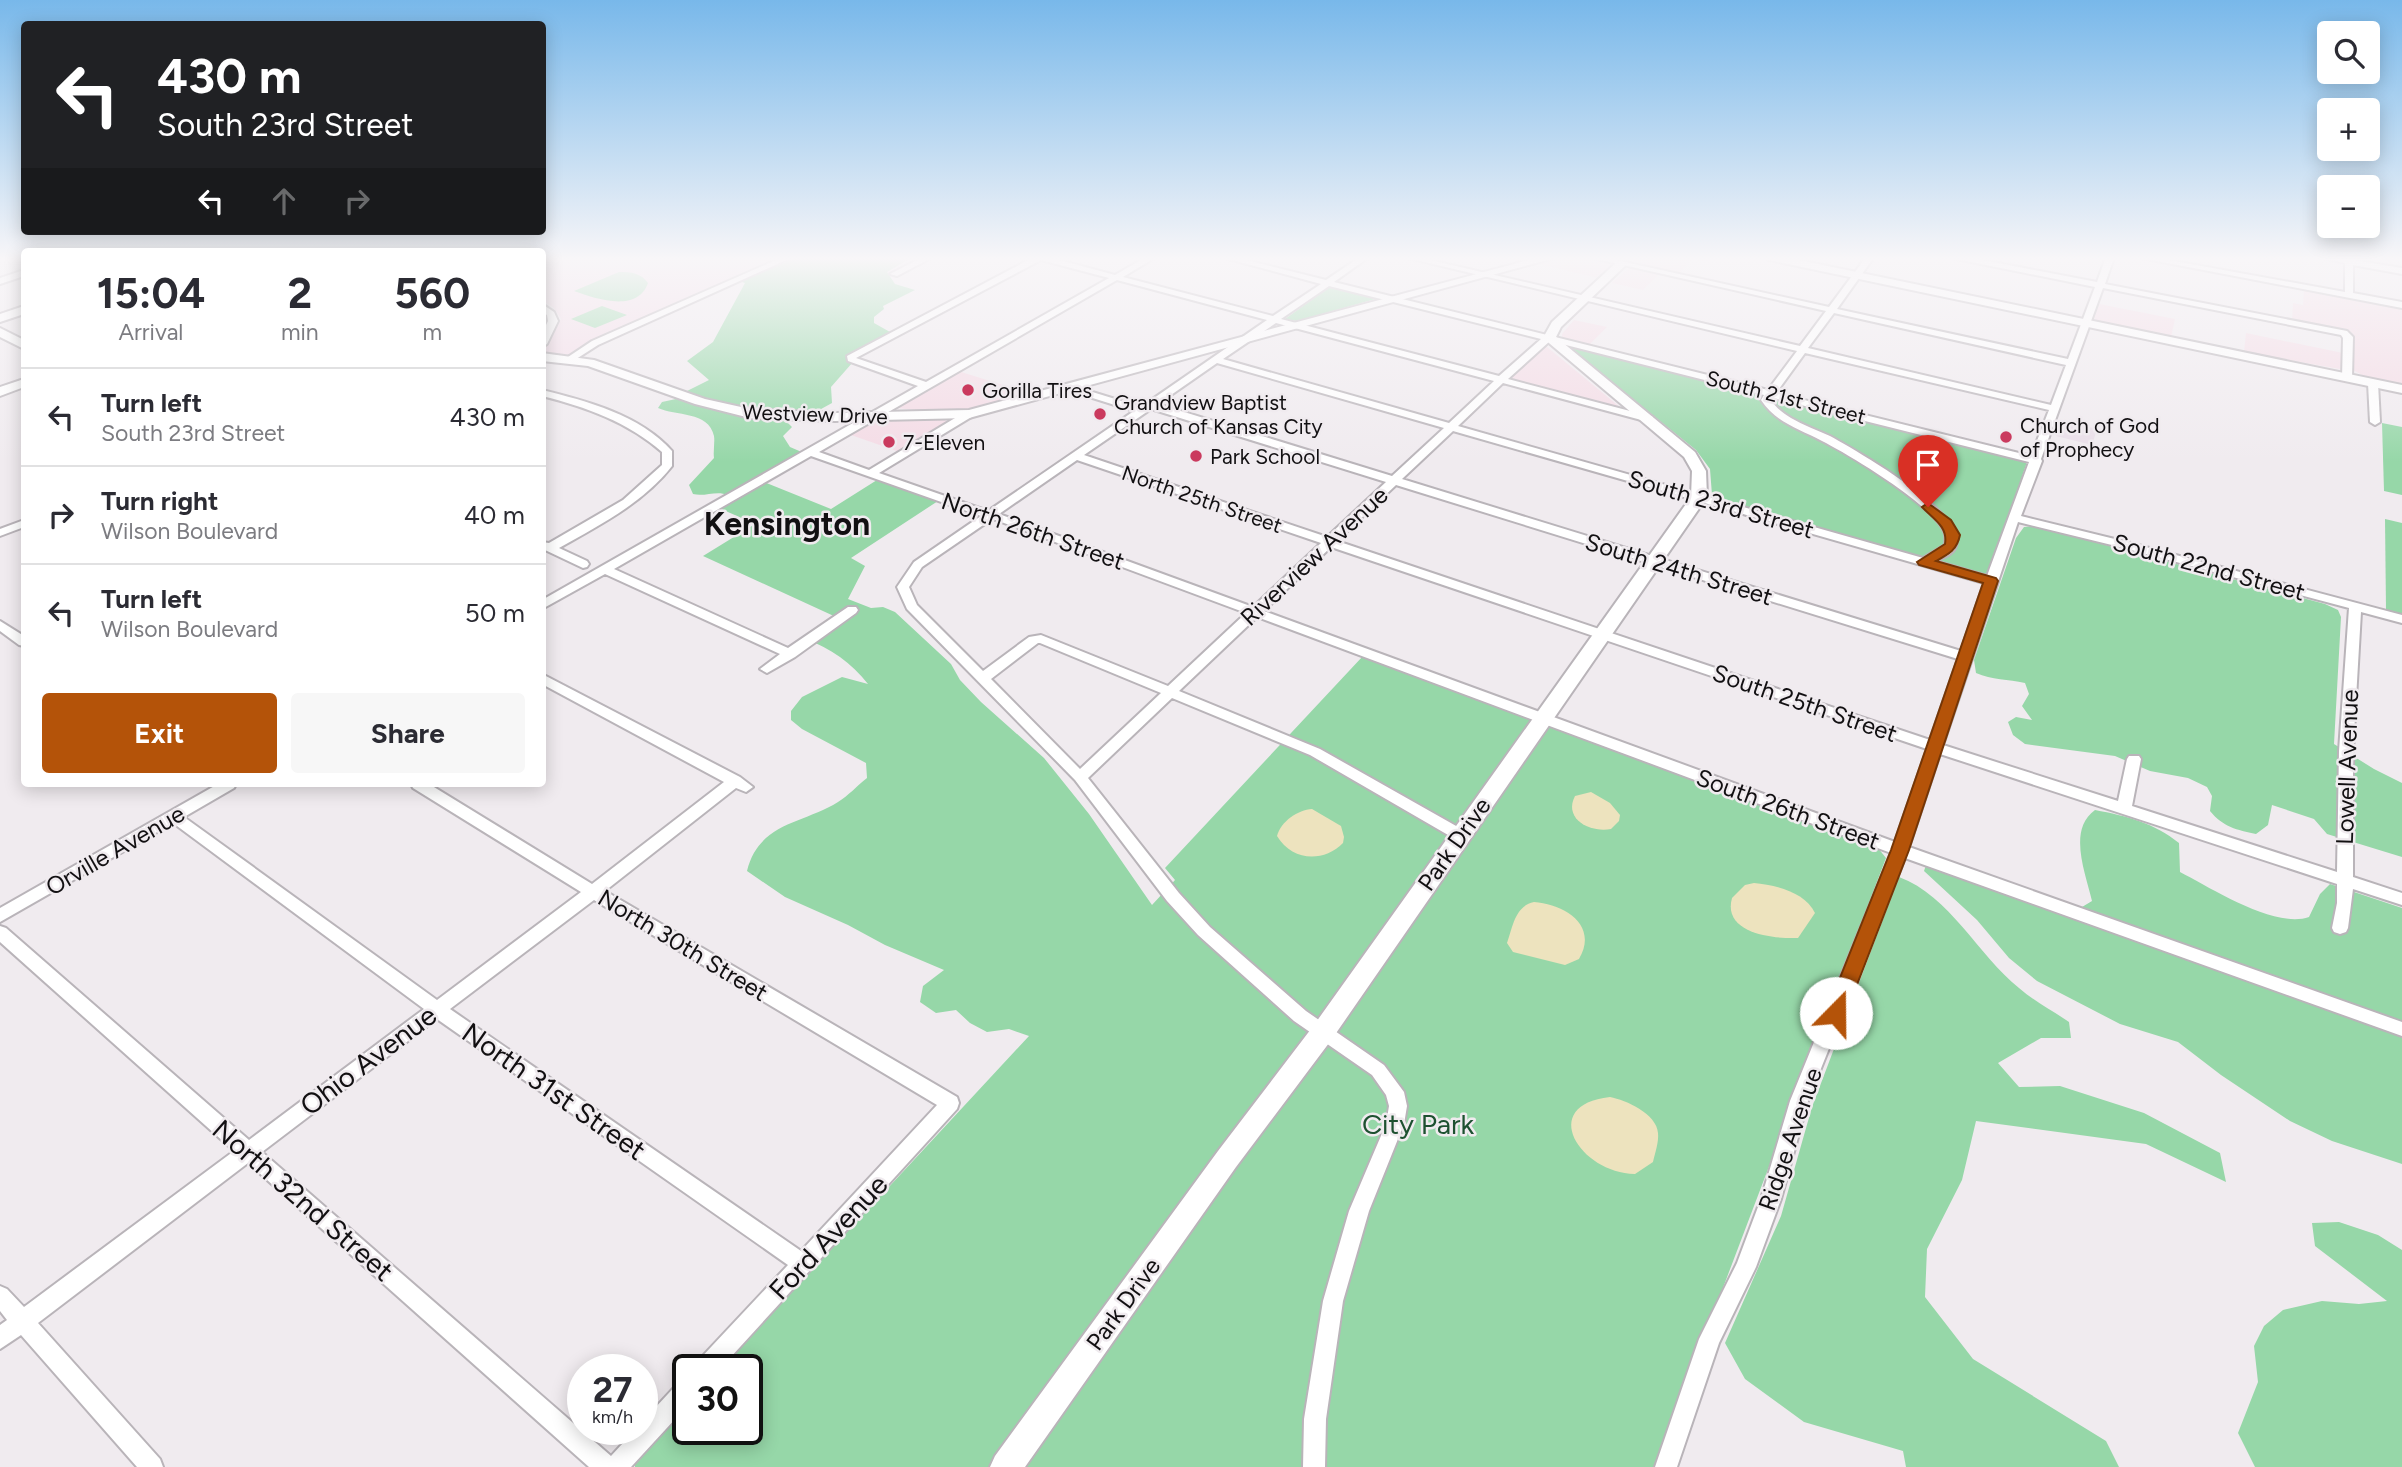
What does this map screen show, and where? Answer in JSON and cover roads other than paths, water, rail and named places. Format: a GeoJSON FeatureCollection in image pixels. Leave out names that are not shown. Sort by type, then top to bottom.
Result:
{"type":"FeatureCollection","features":[{"type":"Feature","properties":{"kind":"main road","name":"Westview Drive"},"geometry":{"type":"LineString","coordinates":[[546,357],[596,364],[703,402],[744,413],[790,417],[933,417],[969,414],[1294,325]]}},
{"type":"Feature","properties":{"kind":"main road"},"geometry":{"type":"LineString","coordinates":[[1556,325],[1549,338],[1690,455],[1699,471],[1699,497]]}},
{"type":"Feature","properties":{"kind":"main road"},"geometry":{"type":"LineString","coordinates":[[2097,325],[2402,389]]}},
{"type":"Feature","properties":{"kind":"main road"},"geometry":{"type":"LineString","coordinates":[[0,332],[21,342]]}},
{"type":"Feature","properties":{"kind":"main road"},"geometry":{"type":"LineString","coordinates":[[0,392],[21,384]]}},
{"type":"Feature","properties":{"kind":"main road"},"geometry":{"type":"LineString","coordinates":[[886,410],[933,417]]}},
{"type":"Feature","properties":{"kind":"main road","name":"Park Drive"},"geometry":{"type":"LineString","coordinates":[[1006,1467],[1227,1159],[1323,1032],[1699,497]]}},
{"type":"Feature","properties":{"kind":"street"},"geometry":{"type":"LineString","coordinates":[[569,359],[595,343],[635,325]]}},
{"type":"Feature","properties":{"kind":"street"},"geometry":{"type":"LineString","coordinates":[[910,325],[852,356],[851,359],[927,386]]}},
{"type":"Feature","properties":{"kind":"street"},"geometry":{"type":"LineString","coordinates":[[546,603],[1033,325]]}},
{"type":"Feature","properties":{"kind":"street"},"geometry":{"type":"LineString","coordinates":[[1264,325],[918,565],[903,587],[911,606],[1080,777],[1173,897],[1204,931],[1266,987],[1323,1032],[1378,1070],[1395,1092],[1398,1106],[1395,1124],[1359,1211],[1333,1301],[1315,1419],[1314,1467]]}},
{"type":"Feature","properties":{"kind":"street"},"geometry":{"type":"LineString","coordinates":[[1298,325],[1649,419]]}},
{"type":"Feature","properties":{"kind":"street","name":"South 21st Street"},"geometry":{"type":"LineString","coordinates":[[1497,325],[2037,461]]}},
{"type":"Feature","properties":{"kind":"street"},"geometry":{"type":"LineString","coordinates":[[1699,325],[2056,409]]}},
{"type":"Feature","properties":{"kind":"street"},"geometry":{"type":"LineString","coordinates":[[1821,325],[1766,400],[1781,416],[1827,439],[1910,492],[1947,523],[1953,535],[1952,544],[1946,551],[1924,562]]}},
{"type":"Feature","properties":{"kind":"street"},"geometry":{"type":"LineString","coordinates":[[1902,325],[2071,363]]}},
{"type":"Feature","properties":{"kind":"street","name":"Ridge Avenue"},"geometry":{"type":"LineString","coordinates":[[1666,1467],[1710,1339],[1746,1267],[1771,1199],[1798,1101],[1900,850],[1991,581],[2056,409],[2084,325]]}},
{"type":"Feature","properties":{"kind":"street"},"geometry":{"type":"LineString","coordinates":[[2305,325],[2344,333],[2348,337],[2347,377]]}},
{"type":"Feature","properties":{"kind":"street","name":"Riverview Avenue"},"geometry":{"type":"LineString","coordinates":[[1080,777],[1500,380],[1549,338]]}},
{"type":"Feature","properties":{"kind":"street","name":"South 23rd Street"},"geometry":{"type":"LineString","coordinates":[[1214,360],[1991,581]]}},
{"type":"Feature","properties":{"kind":"street"},"geometry":{"type":"LineString","coordinates":[[2372,383],[2375,422]]}},
{"type":"Feature","properties":{"kind":"street","name":"South 24th Street"},"geometry":{"type":"LineString","coordinates":[[1070,388],[1145,407],[1393,481],[1966,657]]}},
{"type":"Feature","properties":{"kind":"street"},"geometry":{"type":"LineString","coordinates":[[546,394],[631,425],[653,437],[667,450],[667,466],[648,489],[614,513],[546,546]]}},
{"type":"Feature","properties":{"kind":"street"},"geometry":{"type":"LineString","coordinates":[[870,474],[969,414]]}},
{"type":"Feature","properties":{"kind":"street","name":"North 26th Street"},"geometry":{"type":"LineString","coordinates":[[810,452],[1256,611]]}},
{"type":"Feature","properties":{"kind":"street","name":"North 25th Street"},"geometry":{"type":"LineString","coordinates":[[1075,456],[1329,542]]}},
{"type":"Feature","properties":{"kind":"street","name":"South 22nd Street"},"geometry":{"type":"LineString","coordinates":[[2015,518],[2123,544],[2402,619]]}},
{"type":"Feature","properties":{"kind":"street"},"geometry":{"type":"LineString","coordinates":[[0,533],[21,524]]}},
{"type":"Feature","properties":{"kind":"street","name":"South 25th Street"},"geometry":{"type":"LineString","coordinates":[[1329,542],[1935,747],[2402,900]]}},
{"type":"Feature","properties":{"kind":"street"},"geometry":{"type":"LineString","coordinates":[[546,546],[583,564]]}},
{"type":"Feature","properties":{"kind":"street"},"geometry":{"type":"LineString","coordinates":[[604,569],[790,654]]}},
{"type":"Feature","properties":{"kind":"street","name":"Lowell Avenue"},"geometry":{"type":"LineString","coordinates":[[2340,928],[2345,903],[2343,881],[2346,751],[2354,606]]}},
{"type":"Feature","properties":{"kind":"street"},"geometry":{"type":"LineString","coordinates":[[767,669],[852,610]]}},
{"type":"Feature","properties":{"kind":"street","name":"South 26th Street"},"geometry":{"type":"LineString","coordinates":[[1256,611],[1900,850],[2402,1029]]}},
{"type":"Feature","properties":{"kind":"street"},"geometry":{"type":"LineString","coordinates":[[0,625],[21,640]]}},
{"type":"Feature","properties":{"kind":"street"},"geometry":{"type":"LineString","coordinates":[[983,678],[1034,640],[1041,639],[1315,752],[1460,835]]}},
{"type":"Feature","properties":{"kind":"street","name":"Ohio Avenue"},"geometry":{"type":"LineString","coordinates":[[0,1338],[436,1009],[741,784],[546,680]]}},
{"type":"Feature","properties":{"kind":"street"},"geometry":{"type":"LineString","coordinates":[[2124,807],[2134,759]]}},
{"type":"Feature","properties":{"kind":"street","name":"Orville Avenue"},"geometry":{"type":"LineString","coordinates":[[0,916],[223,787]]}},
{"type":"Feature","properties":{"kind":"street","name":"North 30th Street"},"geometry":{"type":"LineString","coordinates":[[423,787],[593,892],[950,1103]]}},
{"type":"Feature","properties":{"kind":"street","name":"North 31st Street"},"geometry":{"type":"LineString","coordinates":[[173,816],[436,1009],[803,1264]]}},
{"type":"Feature","properties":{"kind":"street","name":"North 32nd Street"},"geometry":{"type":"LineString","coordinates":[[0,932],[606,1467]]}},
{"type":"Feature","properties":{"kind":"street","name":"Ford Avenue"},"geometry":{"type":"LineString","coordinates":[[720,1354],[950,1103]]}},
{"type":"Feature","properties":{"kind":"street"},"geometry":{"type":"LineString","coordinates":[[0,1296],[152,1467]]}},
{"type":"Feature","properties":{"kind":"street"},"geometry":{"type":"LineString","coordinates":[[616,1467],[672,1406]]}},
{"type":"Feature","properties":{"kind":"place","name":"Gorilla Tires"},"geometry":{"type":"Point","coordinates":[968,390]}},
{"type":"Feature","properties":{"kind":"place","name":"Grandview Baptist Church of Kansas City"},"geometry":{"type":"Point","coordinates":[1100,414]}},
{"type":"Feature","properties":{"kind":"place","name":"Church of God of Prophecy"},"geometry":{"type":"Point","coordinates":[2006,437]}},
{"type":"Feature","properties":{"kind":"place","name":"7-Eleven"},"geometry":{"type":"Point","coordinates":[889,442]}},
{"type":"Feature","properties":{"kind":"place","name":"Park School"},"geometry":{"type":"Point","coordinates":[1196,456]}},
{"type":"Feature","properties":{"kind":"district","name":"Kensington"},"geometry":{"type":"Point","coordinates":[787,524]}},
{"type":"Feature","properties":{"kind":"park label","name":"City Park"},"geometry":{"type":"Point","coordinates":[1418,1124]}}]}
